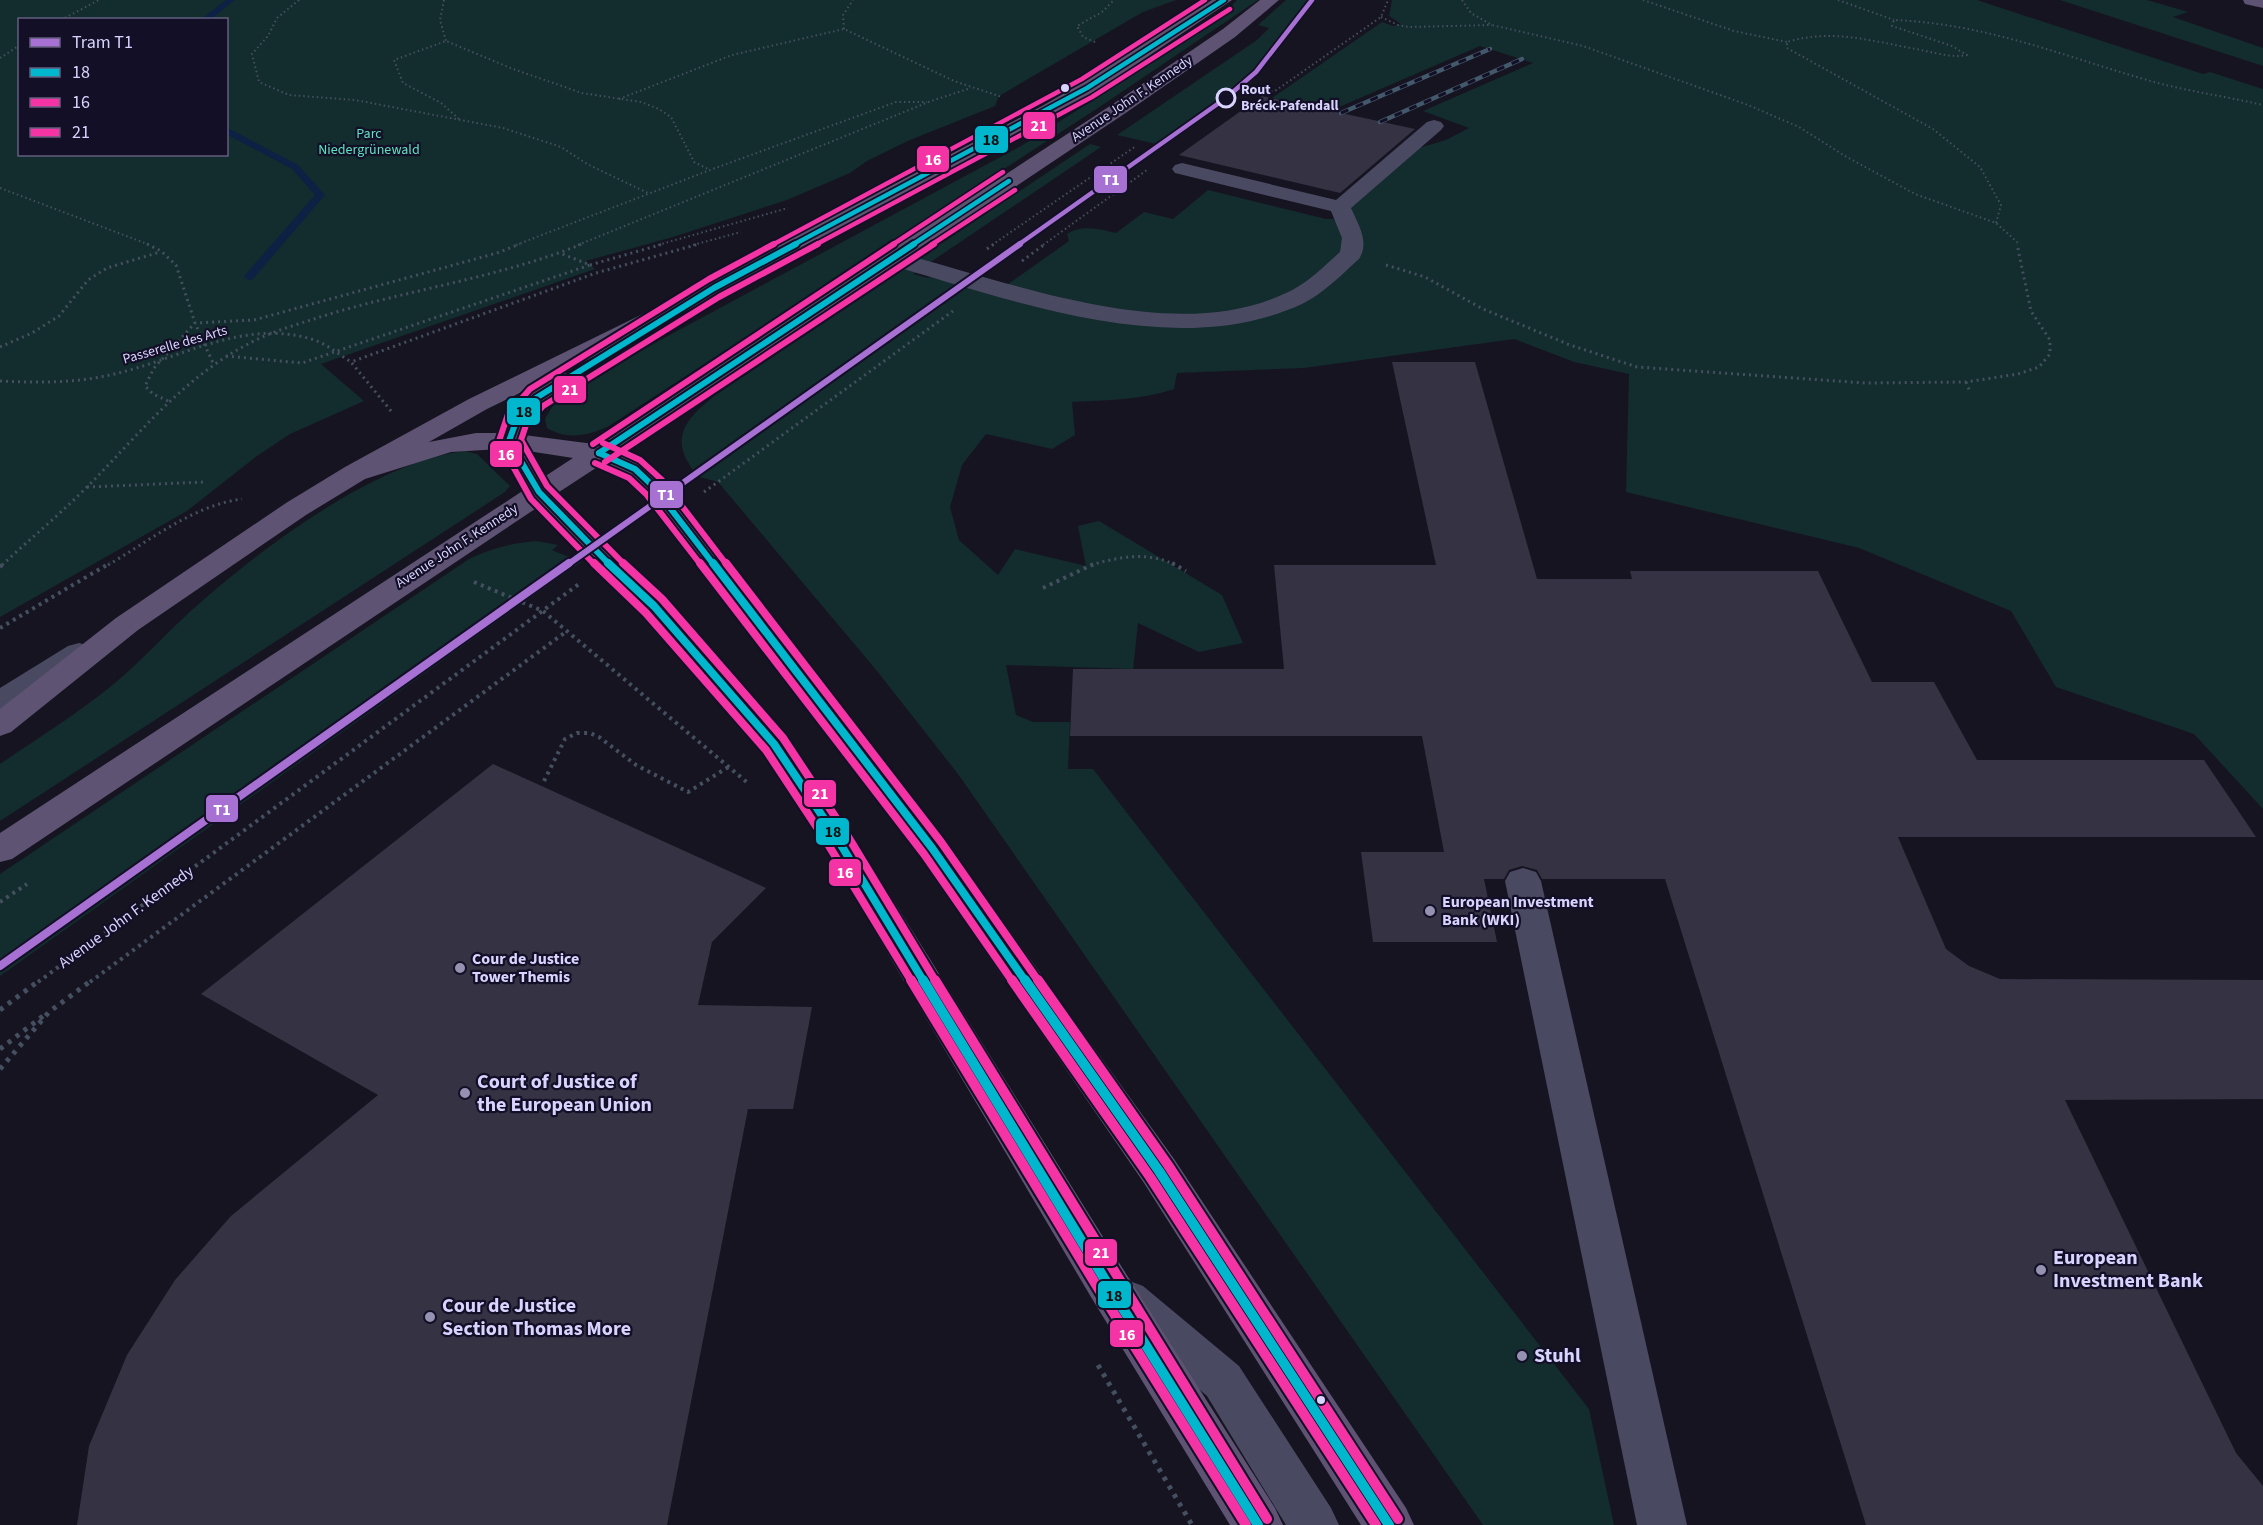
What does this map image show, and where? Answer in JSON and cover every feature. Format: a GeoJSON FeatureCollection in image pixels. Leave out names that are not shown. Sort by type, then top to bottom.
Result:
{"type":"FeatureCollection","features":[{"type":"Feature","properties":{"kind":"main road","name":"Avenue John F. Kennedy"},"geometry":{"type":"LineString","coordinates":[[0,725],[127,624],[296,509],[355,473],[478,404],[714,288],[1056,106],[1224,0]]}},
{"type":"Feature","properties":{"kind":"main road","name":"Avenue John F. Kennedy"},"geometry":{"type":"LineString","coordinates":[[0,850],[1120,108],[1229,33],[1271,0]]}},
{"type":"Feature","properties":{"kind":"main road"},"geometry":{"type":"LineString","coordinates":[[2251,0],[2263,3]]}},
{"type":"Feature","properties":{"kind":"main road"},"geometry":{"type":"LineString","coordinates":[[509,441],[517,419],[536,398],[714,288]]}},
{"type":"Feature","properties":{"kind":"main road"},"geometry":{"type":"LineString","coordinates":[[355,473],[448,445],[476,441],[509,441],[599,453],[635,469],[654,487],[932,848],[1159,1171],[1389,1525]]}},
{"type":"Feature","properties":{"kind":"main road"},"geometry":{"type":"LineString","coordinates":[[509,441],[540,492],[608,563],[654,606],[774,744],[835,835],[1107,1283],[1258,1525]]}},
{"type":"Feature","properties":{"kind":"street"},"geometry":{"type":"LineString","coordinates":[[1340,207],[1434,126]]}},
{"type":"Feature","properties":{"kind":"street"},"geometry":{"type":"LineString","coordinates":[[1182,170],[1340,207]]}},
{"type":"Feature","properties":{"kind":"street"},"geometry":{"type":"LineString","coordinates":[[891,258],[1059,303],[1144,319],[1184,321],[1225,319],[1260,311],[1293,299],[1317,284],[1351,254],[1353,238],[1340,207]]}},
{"type":"Feature","properties":{"kind":"street","name":"Avenue John F. Kennedy"},"geometry":{"type":"LineString","coordinates":[[0,702],[127,624]]}},
{"type":"Feature","properties":{"kind":"street"},"geometry":{"type":"LineString","coordinates":[[1523,881],[1662,1525]]}},
{"type":"Feature","properties":{"kind":"street"},"geometry":{"type":"LineString","coordinates":[[1107,1283],[1223,1381],[1314,1525]]}},
{"type":"Feature","properties":{"kind":"path"},"geometry":{"type":"LineString","coordinates":[[65,18],[99,0]]}},
{"type":"Feature","properties":{"kind":"path"},"geometry":{"type":"LineString","coordinates":[[299,0],[277,18],[268,36],[252,54],[259,82],[289,95],[355,100],[503,128],[561,147],[587,164],[651,194]]}},
{"type":"Feature","properties":{"kind":"path"},"geometry":{"type":"LineString","coordinates":[[444,0],[440,13],[440,28],[446,41],[513,69],[582,93],[641,102],[671,117],[694,162],[710,170]]}},
{"type":"Feature","properties":{"kind":"path"},"geometry":{"type":"LineString","coordinates":[[844,29],[843,15],[853,0]]}},
{"type":"Feature","properties":{"kind":"path"},"geometry":{"type":"LineString","coordinates":[[1099,43],[1087,40],[1079,33],[1077,26],[1109,8],[1114,0]]}},
{"type":"Feature","properties":{"kind":"path"},"geometry":{"type":"LineString","coordinates":[[1253,93],[1275,91],[1381,17],[1388,0]]}},
{"type":"Feature","properties":{"kind":"path"},"geometry":{"type":"LineString","coordinates":[[1462,0],[1471,13],[1492,25]]}},
{"type":"Feature","properties":{"kind":"path"},"geometry":{"type":"LineString","coordinates":[[1643,0],[1734,31],[1787,42],[1801,36],[1821,34],[1949,55],[1967,55],[1952,46],[1892,26],[1894,20]]}},
{"type":"Feature","properties":{"kind":"path"},"geometry":{"type":"LineString","coordinates":[[1838,0],[1894,20],[1938,23],[2000,34],[2074,55],[2147,80],[2263,105]]}},
{"type":"Feature","properties":{"kind":"path"},"geometry":{"type":"LineString","coordinates":[[1351,254],[1425,277],[1483,309],[1570,345],[1637,367],[1865,383],[1966,382],[2028,371],[2039,367],[2050,354],[2050,340],[2031,311],[2017,242],[1996,223],[1915,194],[1845,156],[1799,127],[1748,105],[1584,46],[1492,25],[1409,27],[1398,25],[1381,17]]}},
{"type":"Feature","properties":{"kind":"path"},"geometry":{"type":"LineString","coordinates":[[0,567],[86,488],[168,401],[213,363],[257,339],[305,321],[368,302],[495,272],[560,253],[931,102],[971,88],[844,29],[732,55],[618,99]]}},
{"type":"Feature","properties":{"kind":"path"},"geometry":{"type":"LineString","coordinates":[[446,41],[394,60],[403,82],[441,103],[459,119]]}},
{"type":"Feature","properties":{"kind":"path"},"geometry":{"type":"LineString","coordinates":[[1787,42],[1787,48],[1933,129],[1980,167],[2001,205],[1996,223]]}},
{"type":"Feature","properties":{"kind":"path"},"geometry":{"type":"LineString","coordinates":[[0,58],[18,46]]}},
{"type":"Feature","properties":{"kind":"path"},"geometry":{"type":"LineString","coordinates":[[168,401],[153,394],[146,386],[154,368],[195,323],[255,320],[497,253],[710,170],[896,102],[931,102]]}},
{"type":"Feature","properties":{"kind":"path"},"geometry":{"type":"LineString","coordinates":[[950,274],[1136,146]]}},
{"type":"Feature","properties":{"kind":"path"},"geometry":{"type":"LineString","coordinates":[[718,482],[1147,170]]}},
{"type":"Feature","properties":{"kind":"path"},"geometry":{"type":"LineString","coordinates":[[0,188],[136,239],[161,252],[176,265],[195,323],[213,363]]}},
{"type":"Feature","properties":{"kind":"path"},"geometry":{"type":"LineString","coordinates":[[226,356],[302,363],[590,265],[763,213]]}},
{"type":"Feature","properties":{"kind":"path"},"geometry":{"type":"LineString","coordinates":[[391,412],[351,362],[596,273],[743,231]]}},
{"type":"Feature","properties":{"kind":"path"},"geometry":{"type":"LineString","coordinates":[[0,347],[32,333],[59,316],[88,280],[107,268],[161,252]]}},
{"type":"Feature","properties":{"kind":"path"},"geometry":{"type":"LineString","coordinates":[[560,253],[590,265]]}},
{"type":"Feature","properties":{"kind":"path","name":"Passerelle des Arts"},"geometry":{"type":"LineString","coordinates":[[0,381],[55,382],[111,375],[219,342],[269,333],[310,339],[351,362]]}},
{"type":"Feature","properties":{"kind":"path"},"geometry":{"type":"LineString","coordinates":[[1966,382],[1970,392]]}},
{"type":"Feature","properties":{"kind":"path"},"geometry":{"type":"LineString","coordinates":[[86,488],[205,482]]}},
{"type":"Feature","properties":{"kind":"path"},"geometry":{"type":"LineString","coordinates":[[0,628],[193,515],[227,501],[245,499]]}},
{"type":"Feature","properties":{"kind":"path"},"geometry":{"type":"LineString","coordinates":[[1043,588],[1087,566],[1120,556],[1164,559],[1186,571]]}},
{"type":"Feature","properties":{"kind":"path"},"geometry":{"type":"LineString","coordinates":[[469,580],[543,610],[730,766],[754,789]]}},
{"type":"Feature","properties":{"kind":"path","name":"Avenue John F. Kennedy"},"geometry":{"type":"LineString","coordinates":[[0,1010],[543,610]]}},
{"type":"Feature","properties":{"kind":"path"},"geometry":{"type":"LineString","coordinates":[[0,1048],[567,631]]}},
{"type":"Feature","properties":{"kind":"path"},"geometry":{"type":"LineString","coordinates":[[544,781],[559,747],[566,739],[577,733],[590,733],[599,737],[636,765],[688,792],[730,766]]}},
{"type":"Feature","properties":{"kind":"path"},"geometry":{"type":"LineString","coordinates":[[0,1069],[49,1012]]}},
{"type":"Feature","properties":{"kind":"path"},"geometry":{"type":"LineString","coordinates":[[1095,1361],[1192,1525]]}},
{"type":"Feature","properties":{"kind":"green space","name":"Parc Niedergrünewald"},"geometry":{"type":"Polygon","coordinates":[[[0,0],[1176,0],[1143,12],[999,96],[995,106],[910,140],[867,161],[850,173],[787,200],[673,237],[586,261],[595,269],[321,364],[364,401],[290,434],[257,456],[187,511],[0,617],[0,0]]]}},
{"type":"Feature","properties":{"kind":"green space"},"geometry":{"type":"Polygon","coordinates":[[[1237,0],[1258,0],[1104,104],[609,426],[578,435],[562,434],[547,428],[545,419],[555,402],[575,386],[1021,146],[1216,22],[1237,0]]]}},
{"type":"Feature","properties":{"kind":"green space"},"geometry":{"type":"Polygon","coordinates":[[[1286,0],[1317,0],[1250,84],[1165,146],[1117,135],[1257,40],[1269,28],[1258,25],[1286,0]]]}},
{"type":"Feature","properties":{"kind":"green space"},"geometry":{"type":"Polygon","coordinates":[[[1392,0],[1977,0],[2203,74],[2210,72],[2263,89],[2263,809],[2194,734],[2056,687],[2011,611],[1859,548],[1626,492],[1629,374],[1574,362],[1514,339],[1304,368],[1177,373],[1174,389],[1162,393],[1124,399],[1072,402],[1075,435],[1052,449],[986,434],[962,465],[950,507],[959,540],[998,575],[1015,549],[1086,566],[1078,526],[1099,521],[1222,595],[1243,643],[1199,652],[1138,623],[1133,669],[1006,665],[1016,715],[1033,722],[1070,722],[1068,769],[1093,769],[1589,1409],[1614,1525],[1483,1525],[958,774],[877,671],[718,482],[696,476],[684,454],[682,442],[690,419],[714,396],[1090,144],[1101,147],[913,274],[928,278],[931,276],[994,294],[1069,241],[1067,234],[1073,231],[1091,228],[1116,233],[1144,212],[1173,219],[1208,190],[1326,219],[1354,219],[1350,204],[1412,150],[1446,140],[1469,128],[1423,111],[1533,63],[1480,46],[1330,111],[1272,98],[1382,22],[1393,26],[1401,24],[1389,16],[1392,0]]]}},
{"type":"Feature","properties":{"kind":"green space"},"geometry":{"type":"Polygon","coordinates":[[[2060,0],[2147,0],[2188,12],[2173,17],[2263,48],[2263,66],[2060,0]]]}},
{"type":"Feature","properties":{"kind":"green space"},"geometry":{"type":"Polygon","coordinates":[[[465,451],[477,454],[510,486],[505,492],[0,821],[0,764],[105,691],[192,610],[250,562],[283,536],[357,490],[430,458],[465,451]]]}},
{"type":"Feature","properties":{"kind":"green space"},"geometry":{"type":"Polygon","coordinates":[[[537,541],[558,545],[552,550],[581,562],[0,976],[0,874],[469,559],[502,547],[537,541]]]}},
{"type":"Feature","properties":{"kind":"building"},"geometry":{"type":"Polygon","coordinates":[[[1262,96],[1415,129],[1340,193],[1179,155],[1262,96]]]}},
{"type":"Feature","properties":{"kind":"building","name":"European Investment Bank (WKI)"},"geometry":{"type":"Polygon","coordinates":[[[1392,362],[1475,362],[1537,579],[1632,579],[1630,571],[1818,571],[1872,682],[1934,682],[1977,760],[2204,760],[2256,837],[1898,837],[1946,949],[1969,966],[2000,979],[2263,980],[2263,1099],[2065,1100],[2236,1453],[2263,1486],[2263,1525],[1866,1525],[1665,879],[1542,879],[1537,870],[1522,866],[1509,870],[1504,879],[1484,879],[1497,942],[1373,942],[1361,852],[1444,852],[1422,736],[1070,736],[1073,669],[1284,669],[1274,565],[1436,565],[1392,362]]]}},
{"type":"Feature","properties":{"kind":"building"},"geometry":{"type":"Polygon","coordinates":[[[493,764],[766,888],[712,942],[698,1005],[812,1007],[793,1109],[748,1109],[667,1525],[77,1525],[89,1446],[127,1355],[175,1280],[231,1216],[378,1095],[201,994],[493,764]]]}},
{"type":"Feature","properties":{"kind":"waterway"},"geometry":{"type":"LineString","coordinates":[[207,18],[231,0]]}},
{"type":"Feature","properties":{"kind":"waterway"},"geometry":{"type":"LineString","coordinates":[[228,131],[295,167],[320,195],[249,277]]}},
{"type":"Feature","properties":{"kind":"railway"},"geometry":{"type":"LineString","coordinates":[[1341,113],[1490,49]]}},
{"type":"Feature","properties":{"kind":"railway"},"geometry":{"type":"LineString","coordinates":[[1380,122],[1522,59]]}},
{"type":"Feature","properties":{"kind":"tram line","name":"T1"},"geometry":{"type":"LineString","coordinates":[[0,966],[1226,98],[1256,72],[1312,0]]}},
{"type":"Feature","properties":{"kind":"transit line","name":"16"},"geometry":{"type":"LineString","coordinates":[[1205,0],[1082,79],[709,279],[530,389],[508,414],[499,441],[531,499],[600,570],[646,613],[766,750],[826,841],[1098,1288],[1246,1525]]}},
{"type":"Feature","properties":{"kind":"transit line","name":"18"},"geometry":{"type":"LineString","coordinates":[[1224,0],[1087,88],[714,288],[536,398],[517,419],[509,441],[539,492],[608,563],[654,606],[774,744],[835,835],[1107,1283],[1258,1525]]}},
{"type":"Feature","properties":{"kind":"transit line","name":"21"},"geometry":{"type":"LineString","coordinates":[[1230,9],[1092,97],[719,297],[543,406],[526,425],[521,440],[547,486],[615,556],[662,599],[783,738],[844,830],[1116,1277],[1267,1519]]}},
{"type":"Feature","properties":{"kind":"transit line","name":"21"},"geometry":{"type":"LineString","coordinates":[[593,444],[1003,172]]}},
{"type":"Feature","properties":{"kind":"transit line","name":"18"},"geometry":{"type":"LineString","coordinates":[[599,453],[1009,181]]}},
{"type":"Feature","properties":{"kind":"transit line","name":"16"},"geometry":{"type":"LineString","coordinates":[[605,462],[1015,190]]}},
{"type":"Feature","properties":{"kind":"transit line","name":"21"},"geometry":{"type":"LineString","coordinates":[[603,443],[640,460],[662,480],[941,842],[1168,1165],[1398,1519]]}},
{"type":"Feature","properties":{"kind":"transit line","name":"18"},"geometry":{"type":"LineString","coordinates":[[599,453],[635,469],[654,487],[932,848],[1159,1171],[1389,1525]]}},
{"type":"Feature","properties":{"kind":"transit line","name":"16"},"geometry":{"type":"LineString","coordinates":[[595,463],[629,478],[646,494],[924,854],[1150,1177],[1376,1525]]}},
{"type":"Feature","properties":{"kind":"place","name":"Rout Bréck-Pafendall"},"geometry":{"type":"Point","coordinates":[1226,98]}},
{"type":"Feature","properties":{"kind":"place","name":"European Investment Bank (WKI)"},"geometry":{"type":"Point","coordinates":[1430,911]}},
{"type":"Feature","properties":{"kind":"place","name":"Cour de Justice Tower Themis"},"geometry":{"type":"Point","coordinates":[460,968]}},
{"type":"Feature","properties":{"kind":"place","name":"Court of Justice of the European Union"},"geometry":{"type":"Point","coordinates":[465,1093]}},
{"type":"Feature","properties":{"kind":"place","name":"European Investment Bank"},"geometry":{"type":"Point","coordinates":[2041,1270]}},
{"type":"Feature","properties":{"kind":"place","name":"Cour de Justice Section Thomas More"},"geometry":{"type":"Point","coordinates":[430,1317]}},
{"type":"Feature","properties":{"kind":"place","name":"Stuhl"},"geometry":{"type":"Point","coordinates":[1522,1356]}}]}
